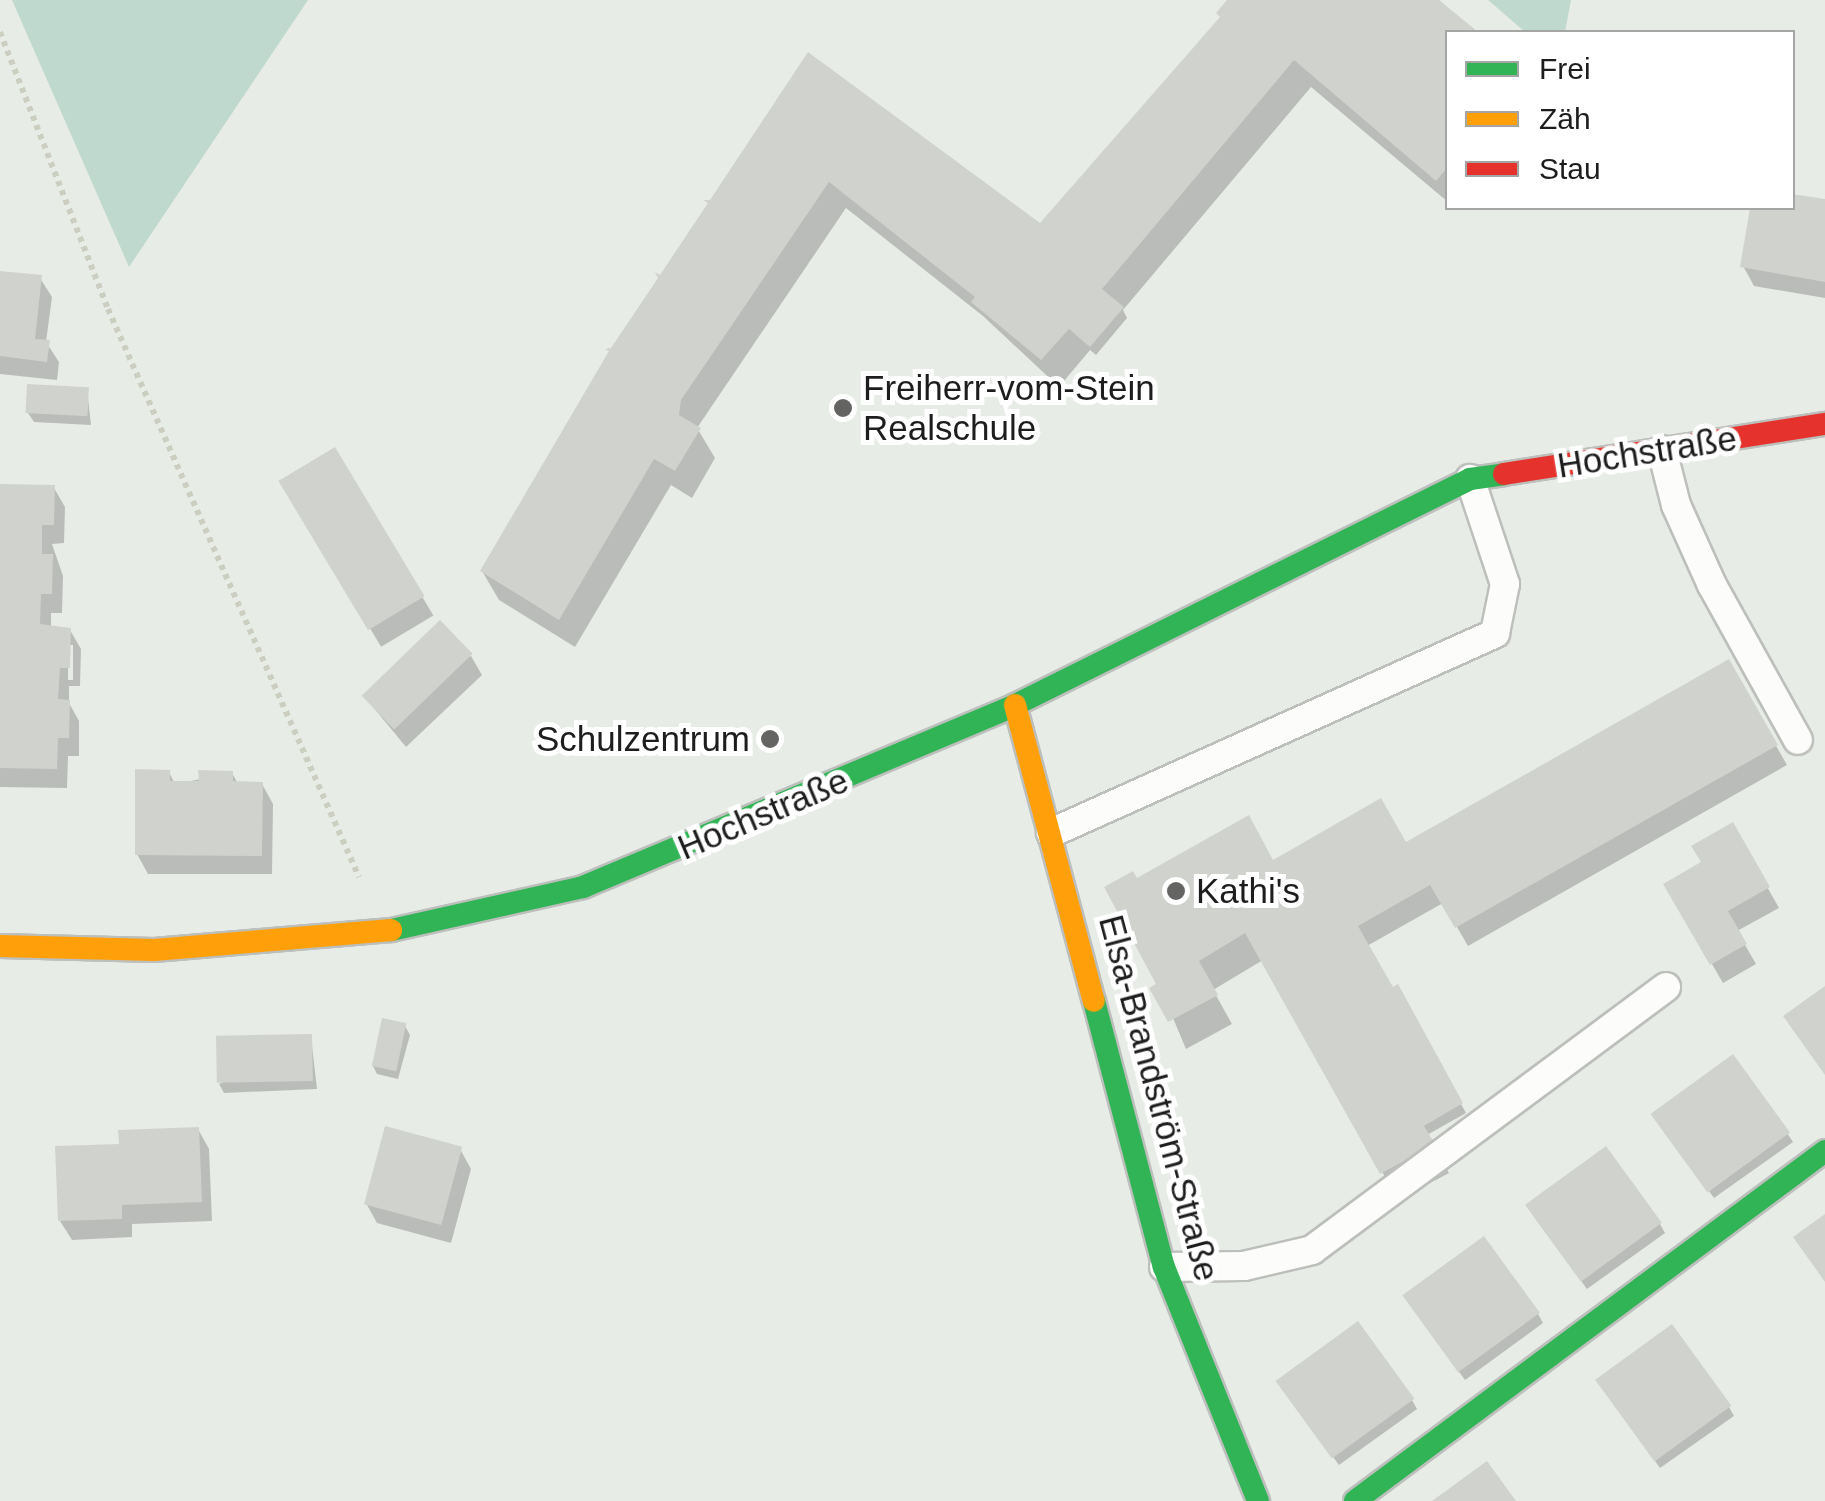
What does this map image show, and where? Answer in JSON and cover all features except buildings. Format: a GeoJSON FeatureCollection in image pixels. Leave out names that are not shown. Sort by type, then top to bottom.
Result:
{"type":"FeatureCollection","features":[{"type":"Feature","properties":{"kind":"street","name":"Hochstraße"},"geometry":{"type":"LineString","coordinates":[[0,946],[154,950],[384,931],[583,887],[1015,705],[1470,480],[1825,424]]}},
{"type":"Feature","properties":{"kind":"street","name":"Elsa-Brandström-Straße"},"geometry":{"type":"LineString","coordinates":[[1015,705],[1164,1267],[1258,1501]]}},
{"type":"Feature","properties":{"kind":"street"},"geometry":{"type":"LineString","coordinates":[[1355,1501],[1825,1150]]}},
{"type":"Feature","properties":{"kind":"lane"},"geometry":{"type":"LineString","coordinates":[[1662,450],[1676,505],[1712,584],[1798,740]]}},
{"type":"Feature","properties":{"kind":"lane"},"geometry":{"type":"LineString","coordinates":[[1051,832],[1495,633],[1505,584],[1470,480]]}},
{"type":"Feature","properties":{"kind":"lane"},"geometry":{"type":"LineString","coordinates":[[1164,1267],[1244,1266],[1312,1250],[1666,987]]}},
{"type":"Feature","properties":{"kind":"path"},"geometry":{"type":"LineString","coordinates":[[0,32],[108,309],[384,931]]}},
{"type":"Feature","properties":{"kind":"green space"},"geometry":{"type":"Polygon","coordinates":[[[12,0],[308,0],[129,267],[12,0]]]}},
{"type":"Feature","properties":{"kind":"green space"},"geometry":{"type":"Polygon","coordinates":[[[1488,0],[1571,0],[1565,30],[1523,30],[1488,0]]]}},
{"type":"Feature","properties":{"kind":"traffic: fast"},"geometry":{"type":"LineString","coordinates":[[391,930],[583,887],[1015,705],[1470,479],[1504,474]]}},
{"type":"Feature","properties":{"kind":"traffic: fast"},"geometry":{"type":"LineString","coordinates":[[1094,1001],[1164,1267],[1258,1501]]}},
{"type":"Feature","properties":{"kind":"traffic: fast"},"geometry":{"type":"LineString","coordinates":[[1355,1501],[1825,1151]]}},
{"type":"Feature","properties":{"kind":"traffic: slow"},"geometry":{"type":"LineString","coordinates":[[1015,705],[1094,1001]]}},
{"type":"Feature","properties":{"kind":"traffic: slow"},"geometry":{"type":"LineString","coordinates":[[0,946],[154,950],[391,930]]}},
{"type":"Feature","properties":{"kind":"traffic: jam"},"geometry":{"type":"LineString","coordinates":[[1504,474],[1825,424]]}},
{"type":"Feature","properties":{"kind":"place","name":"Freiherr-vom-Stein Realschule"},"geometry":{"type":"Point","coordinates":[843,408]}},
{"type":"Feature","properties":{"kind":"place","name":"Schulzentrum"},"geometry":{"type":"Point","coordinates":[770,739]}},
{"type":"Feature","properties":{"kind":"place","name":"Kathi's"},"geometry":{"type":"Point","coordinates":[1176,891]}}]}
